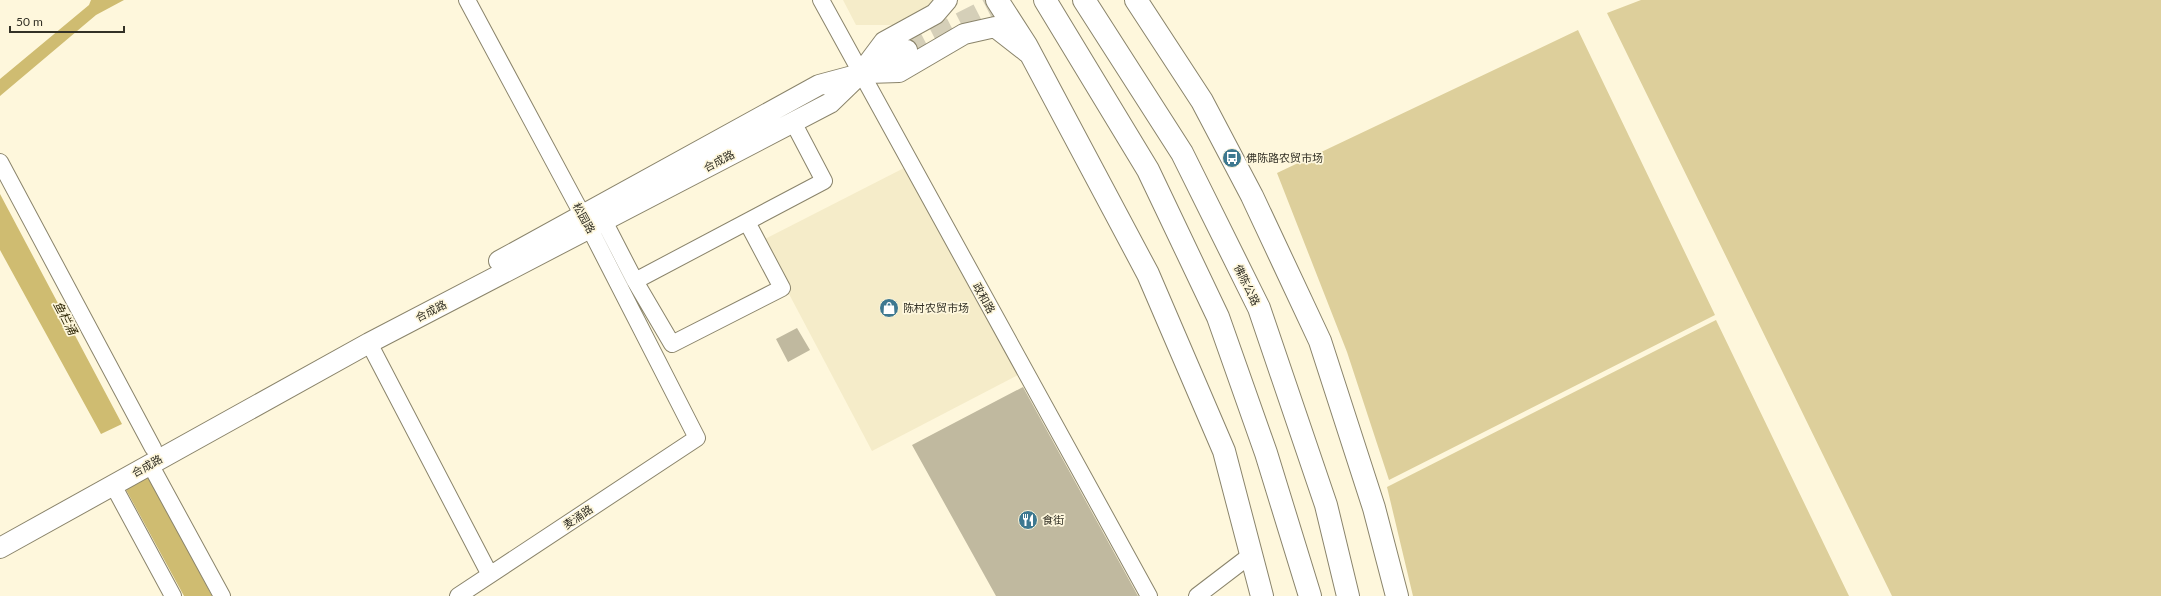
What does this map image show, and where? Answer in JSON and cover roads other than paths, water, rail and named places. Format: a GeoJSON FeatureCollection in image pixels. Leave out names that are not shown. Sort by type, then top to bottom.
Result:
{"type":"FeatureCollection","features":[{"type":"Feature","properties":{"kind":"highway"},"geometry":{"type":"LineString","coordinates":[[997,0],[1035,60],[1148,274],[1224,451],[1262,596]]}},
{"type":"Feature","properties":{"kind":"highway"},"geometry":{"type":"LineString","coordinates":[[1045,0],[1148,170],[1218,317],[1266,454],[1310,596]]}},
{"type":"Feature","properties":{"kind":"highway","name":"佛陈公路"},"geometry":{"type":"LineString","coordinates":[[1084,0],[1182,153],[1259,308],[1326,505],[1348,596]]}},
{"type":"Feature","properties":{"kind":"highway"},"geometry":{"type":"LineString","coordinates":[[1139,2],[1205,108],[1252,196],[1320,341],[1374,508],[1396,596]]}},
{"type":"Feature","properties":{"kind":"main road"},"geometry":{"type":"LineString","coordinates":[[860,74],[884,42],[935,14],[947,0]]}},
{"type":"Feature","properties":{"kind":"main road"},"geometry":{"type":"LineString","coordinates":[[860,74],[899,72],[964,34],[995,27],[1008,35],[1035,60]]}},
{"type":"Feature","properties":{"kind":"main road","name":"合成路"},"geometry":{"type":"LineString","coordinates":[[0,532],[152,456],[369,343],[592,222],[819,85],[860,74],[907,50]]}},
{"type":"Feature","properties":{"kind":"main road","name":"合成路"},"geometry":{"type":"LineString","coordinates":[[0,548],[113,485],[152,456],[592,222],[830,103],[860,74]]}},
{"type":"Feature","properties":{"kind":"street","name":"松园路"},"geometry":{"type":"LineString","coordinates":[[467,0],[592,222],[697,438]]}},
{"type":"Feature","properties":{"kind":"street","name":"政和路"},"geometry":{"type":"LineString","coordinates":[[821,0],[860,74],[1149,596]]}},
{"type":"Feature","properties":{"kind":"street"},"geometry":{"type":"LineString","coordinates":[[635,281],[824,182],[793,122]]}},
{"type":"Feature","properties":{"kind":"street"},"geometry":{"type":"LineString","coordinates":[[0,162],[152,456],[222,596]]}},
{"type":"Feature","properties":{"kind":"street"},"geometry":{"type":"LineString","coordinates":[[592,222],[635,281],[672,344],[782,288],[747,222]]}},
{"type":"Feature","properties":{"kind":"street"},"geometry":{"type":"LineString","coordinates":[[369,343],[490,575]]}},
{"type":"Feature","properties":{"kind":"street","name":"麦涌路"},"geometry":{"type":"LineString","coordinates":[[458,596],[697,438]]}},
{"type":"Feature","properties":{"kind":"street"},"geometry":{"type":"LineString","coordinates":[[113,485],[173,596]]}},
{"type":"Feature","properties":{"kind":"street"},"geometry":{"type":"LineString","coordinates":[[1197,596],[1252,554]]}},
{"type":"Feature","properties":{"kind":"water"},"geometry":{"type":"Polygon","coordinates":[[[91,0],[124,0],[96,15],[0,96],[0,79],[89,5],[91,0]]]}},
{"type":"Feature","properties":{"kind":"water","name":"鱼栏涌"},"geometry":{"type":"Polygon","coordinates":[[[0,194],[122,424],[101,434],[0,250],[0,194]]]}},
{"type":"Feature","properties":{"kind":"water"},"geometry":{"type":"Polygon","coordinates":[[[147,473],[212,596],[184,596],[124,486],[147,473]]]}},
{"type":"Feature","properties":{"kind":"tunnel"},"geometry":{"type":"LineString","coordinates":[[907,50],[1004,0]]}},
{"type":"Feature","properties":{"kind":"place","name":"佛陈路农贸市场"},"geometry":{"type":"Point","coordinates":[1232,158]}},
{"type":"Feature","properties":{"kind":"place","name":"陈村农贸市场"},"geometry":{"type":"Point","coordinates":[889,308]}},
{"type":"Feature","properties":{"kind":"place","name":"食街"},"geometry":{"type":"Point","coordinates":[1028,520]}}]}
